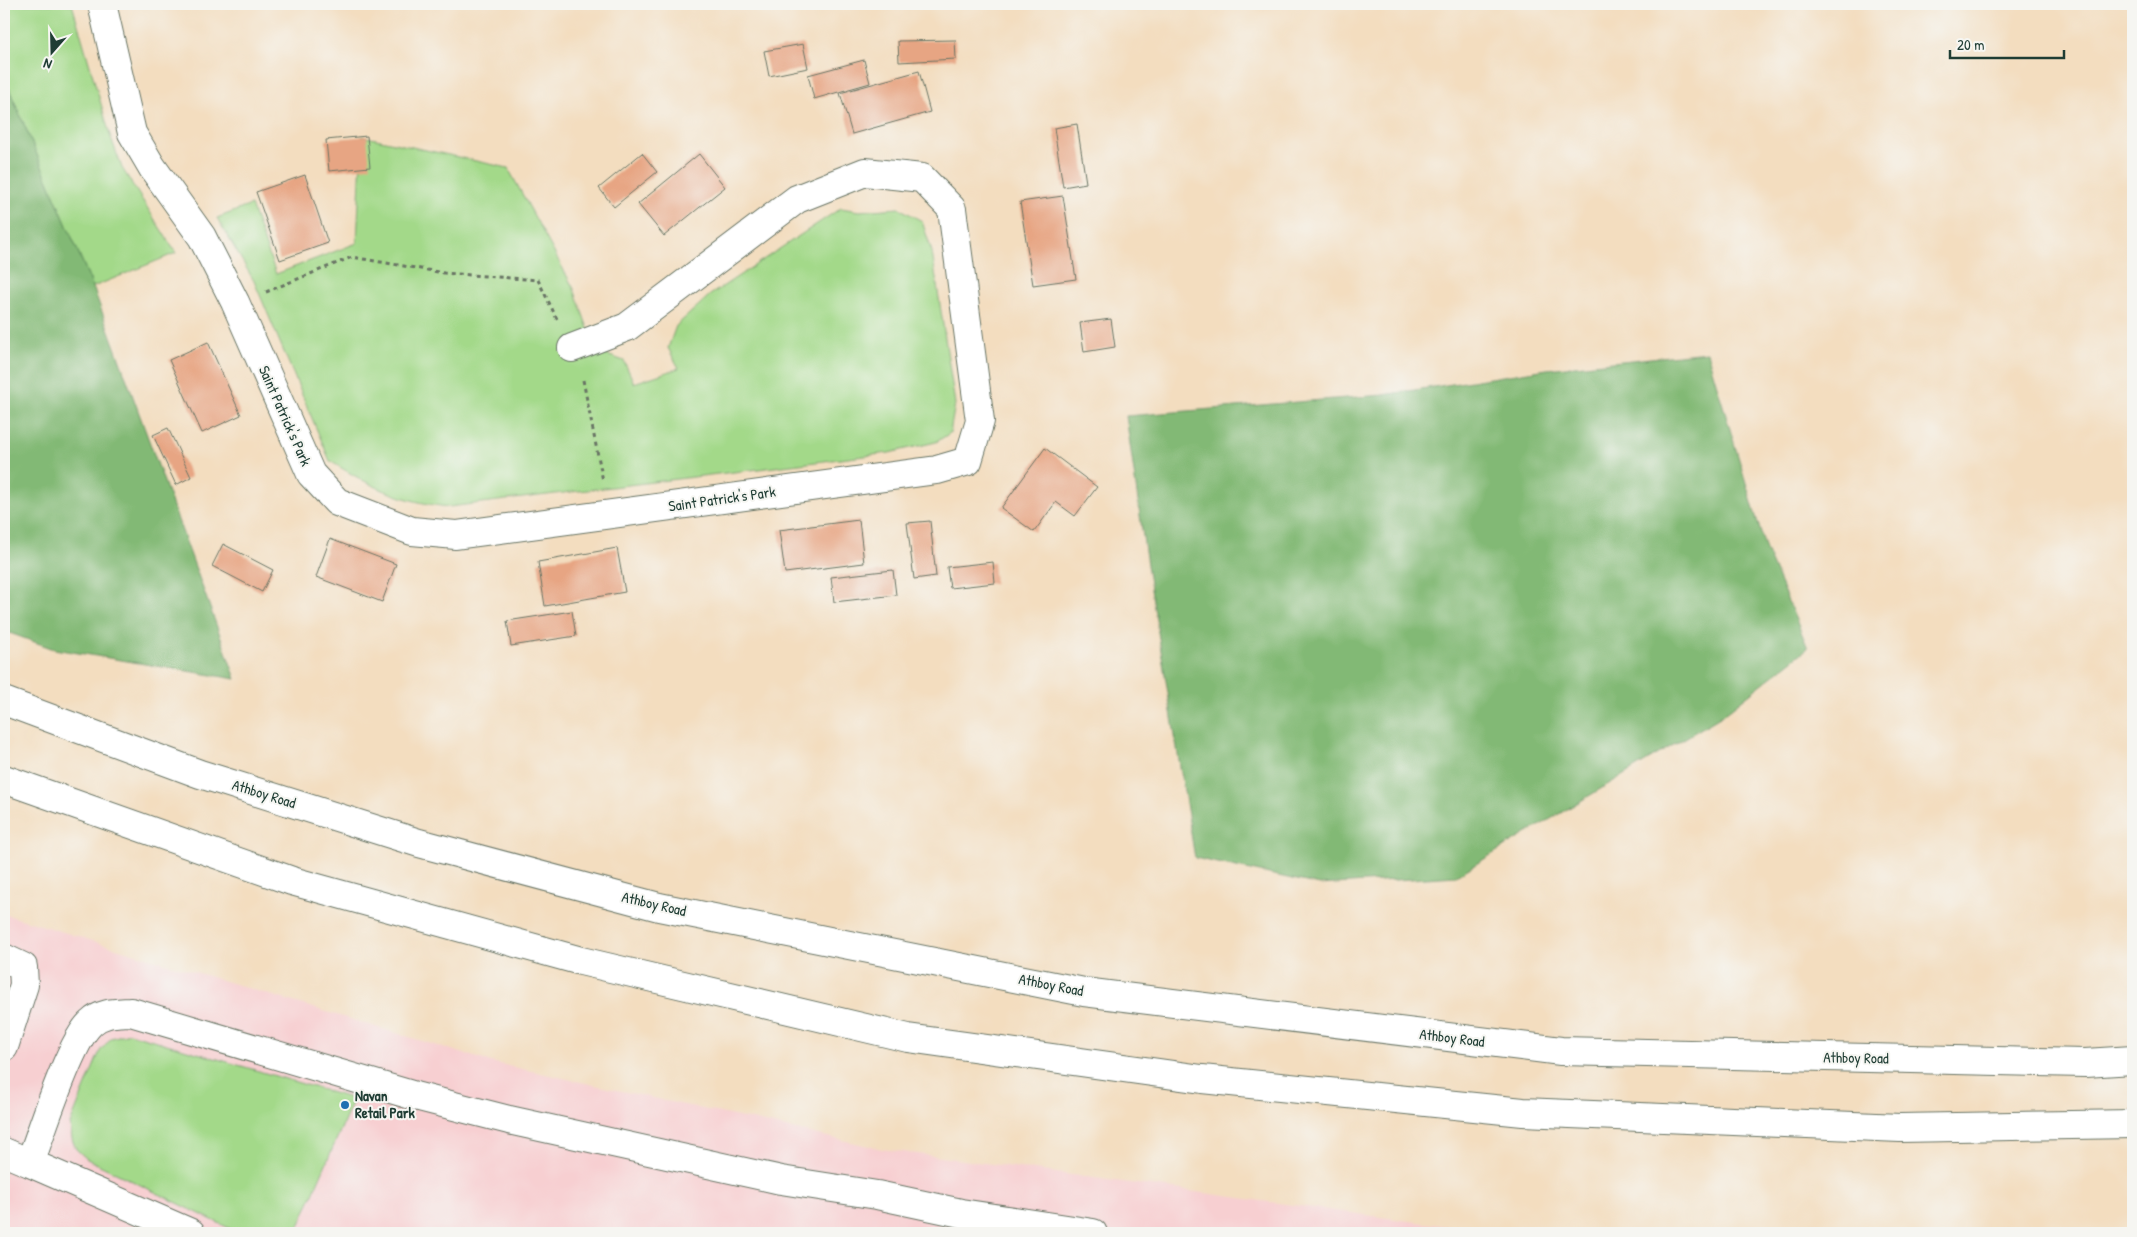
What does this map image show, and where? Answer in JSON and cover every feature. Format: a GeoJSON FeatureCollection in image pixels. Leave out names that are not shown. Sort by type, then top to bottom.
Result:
{"type":"FeatureCollection","features":[{"type":"Feature","properties":{"kind":"main road","name":"Saint Patrick's Park"},"geometry":{"type":"LineString","coordinates":[[102,4],[132,133],[152,168],[202,237],[235,302],[311,474],[337,502],[412,532],[456,534],[937,470],[968,460],[980,421],[952,209],[922,178],[864,172],[797,199],[627,328],[572,348]]}},
{"type":"Feature","properties":{"kind":"main road","name":"Athboy Road"},"geometry":{"type":"LineString","coordinates":[[4,701],[200,774],[419,843],[659,907],[1084,992],[1561,1051],[2075,1063],[2133,1060]]}},
{"type":"Feature","properties":{"kind":"main road"},"geometry":{"type":"LineString","coordinates":[[4,779],[292,881],[581,960],[908,1038],[1202,1079],[1523,1112],[1900,1128],[2133,1124]]}},
{"type":"Feature","properties":{"kind":"main road"},"geometry":{"type":"LineString","coordinates":[[4,958],[23,967],[24,986],[4,1048]]}},
{"type":"Feature","properties":{"kind":"main road"},"geometry":{"type":"LineString","coordinates":[[30,1163],[74,1048],[90,1023],[104,1014],[131,1012],[415,1096],[508,1120],[781,1180],[877,1195],[961,1214],[1093,1233]]}},
{"type":"Feature","properties":{"kind":"main road"},"geometry":{"type":"LineString","coordinates":[[4,1152],[191,1233]]}},
{"type":"Feature","properties":{"kind":"path"},"geometry":{"type":"LineString","coordinates":[[235,302],[352,257],[444,273],[538,280],[579,361],[610,514]]}},
{"type":"Feature","properties":{"kind":"shaded area","name":"Navan Retail Park"},"geometry":{"type":"Polygon","coordinates":[[[4,914],[491,1062],[882,1149],[1497,1233],[4,1233],[4,914]]]}},
{"type":"Feature","properties":{"kind":"green space"},"geometry":{"type":"Polygon","coordinates":[[[4,4],[72,4],[110,135],[122,168],[176,253],[93,287],[4,77],[4,4]]]}},
{"type":"Feature","properties":{"kind":"green space"},"geometry":{"type":"Polygon","coordinates":[[[4,77],[93,287],[236,679],[54,649],[4,631],[4,77]]]}},
{"type":"Feature","properties":{"kind":"green space"},"geometry":{"type":"Polygon","coordinates":[[[362,136],[508,168],[574,289],[596,351],[624,361],[634,383],[679,368],[668,348],[676,326],[710,295],[841,208],[859,211],[899,208],[922,221],[932,252],[955,404],[950,433],[936,442],[889,453],[449,507],[432,505],[401,497],[359,478],[330,461],[254,281],[217,218],[251,205],[276,274],[357,243],[362,136]]]}},
{"type":"Feature","properties":{"kind":"green space"},"geometry":{"type":"Polygon","coordinates":[[[1707,352],[1766,550],[1808,648],[1720,717],[1456,876],[1320,885],[1195,858],[1147,565],[1126,416],[1383,395],[1547,369],[1707,352]]]}},
{"type":"Feature","properties":{"kind":"green space"},"geometry":{"type":"Polygon","coordinates":[[[129,1033],[354,1099],[296,1233],[239,1233],[87,1159],[76,1149],[72,1139],[70,1124],[100,1051],[111,1038],[129,1033]]]}},
{"type":"Feature","properties":{"kind":"building"},"geometry":{"type":"Polygon","coordinates":[[[955,40],[956,59],[899,62],[898,41],[955,40]]]}},
{"type":"Feature","properties":{"kind":"building"},"geometry":{"type":"Polygon","coordinates":[[[803,44],[808,68],[769,76],[764,51],[803,44]]]}},
{"type":"Feature","properties":{"kind":"building"},"geometry":{"type":"Polygon","coordinates":[[[864,60],[870,83],[814,99],[808,75],[864,60]]]}},
{"type":"Feature","properties":{"kind":"building"},"geometry":{"type":"Polygon","coordinates":[[[919,71],[930,112],[852,134],[840,93],[919,71]]]}},
{"type":"Feature","properties":{"kind":"building"},"geometry":{"type":"Polygon","coordinates":[[[1077,124],[1086,183],[1063,187],[1054,128],[1077,124]]]}},
{"type":"Feature","properties":{"kind":"building"},"geometry":{"type":"Polygon","coordinates":[[[367,136],[370,167],[329,171],[326,140],[367,136]]]}},
{"type":"Feature","properties":{"kind":"building"},"geometry":{"type":"Polygon","coordinates":[[[642,153],[657,172],[614,207],[599,188],[642,153]]]}},
{"type":"Feature","properties":{"kind":"building"},"geometry":{"type":"Polygon","coordinates":[[[699,154],[725,187],[664,236],[638,204],[699,154]]]}},
{"type":"Feature","properties":{"kind":"building"},"geometry":{"type":"Polygon","coordinates":[[[305,175],[328,243],[280,260],[256,192],[305,175]]]}},
{"type":"Feature","properties":{"kind":"building"},"geometry":{"type":"Polygon","coordinates":[[[1063,196],[1076,279],[1033,285],[1020,202],[1063,196]]]}},
{"type":"Feature","properties":{"kind":"building"},"geometry":{"type":"Polygon","coordinates":[[[1111,319],[1115,347],[1084,352],[1080,323],[1111,319]]]}},
{"type":"Feature","properties":{"kind":"building"},"geometry":{"type":"Polygon","coordinates":[[[208,342],[241,415],[202,433],[169,360],[208,342]]]}},
{"type":"Feature","properties":{"kind":"building"},"geometry":{"type":"Polygon","coordinates":[[[168,428],[191,477],[176,485],[153,435],[168,428]]]}},
{"type":"Feature","properties":{"kind":"building"},"geometry":{"type":"Polygon","coordinates":[[[1045,448],[1097,487],[1075,516],[1056,502],[1034,532],[1001,508],[1045,448]]]}},
{"type":"Feature","properties":{"kind":"building"},"geometry":{"type":"Polygon","coordinates":[[[859,520],[864,563],[785,573],[779,530],[859,520]]]}},
{"type":"Feature","properties":{"kind":"building"},"geometry":{"type":"Polygon","coordinates":[[[930,521],[936,576],[914,579],[907,523],[930,521]]]}},
{"type":"Feature","properties":{"kind":"building"},"geometry":{"type":"Polygon","coordinates":[[[330,539],[396,564],[382,602],[316,577],[330,539]]]}},
{"type":"Feature","properties":{"kind":"building"},"geometry":{"type":"Polygon","coordinates":[[[223,544],[273,570],[262,592],[212,566],[223,544]]]}},
{"type":"Feature","properties":{"kind":"building"},"geometry":{"type":"Polygon","coordinates":[[[617,548],[625,592],[545,606],[538,562],[617,548]]]}},
{"type":"Feature","properties":{"kind":"building"},"geometry":{"type":"Polygon","coordinates":[[[993,562],[995,583],[950,588],[947,567],[993,562]]]}},
{"type":"Feature","properties":{"kind":"building"},"geometry":{"type":"Polygon","coordinates":[[[893,570],[896,595],[834,602],[831,577],[893,570]]]}},
{"type":"Feature","properties":{"kind":"building"},"geometry":{"type":"Polygon","coordinates":[[[572,611],[576,636],[511,646],[507,621],[572,611]]]}},
{"type":"Feature","properties":{"kind":"place","name":"Navan Retail Park"},"geometry":{"type":"Point","coordinates":[345,1105]}}]}
